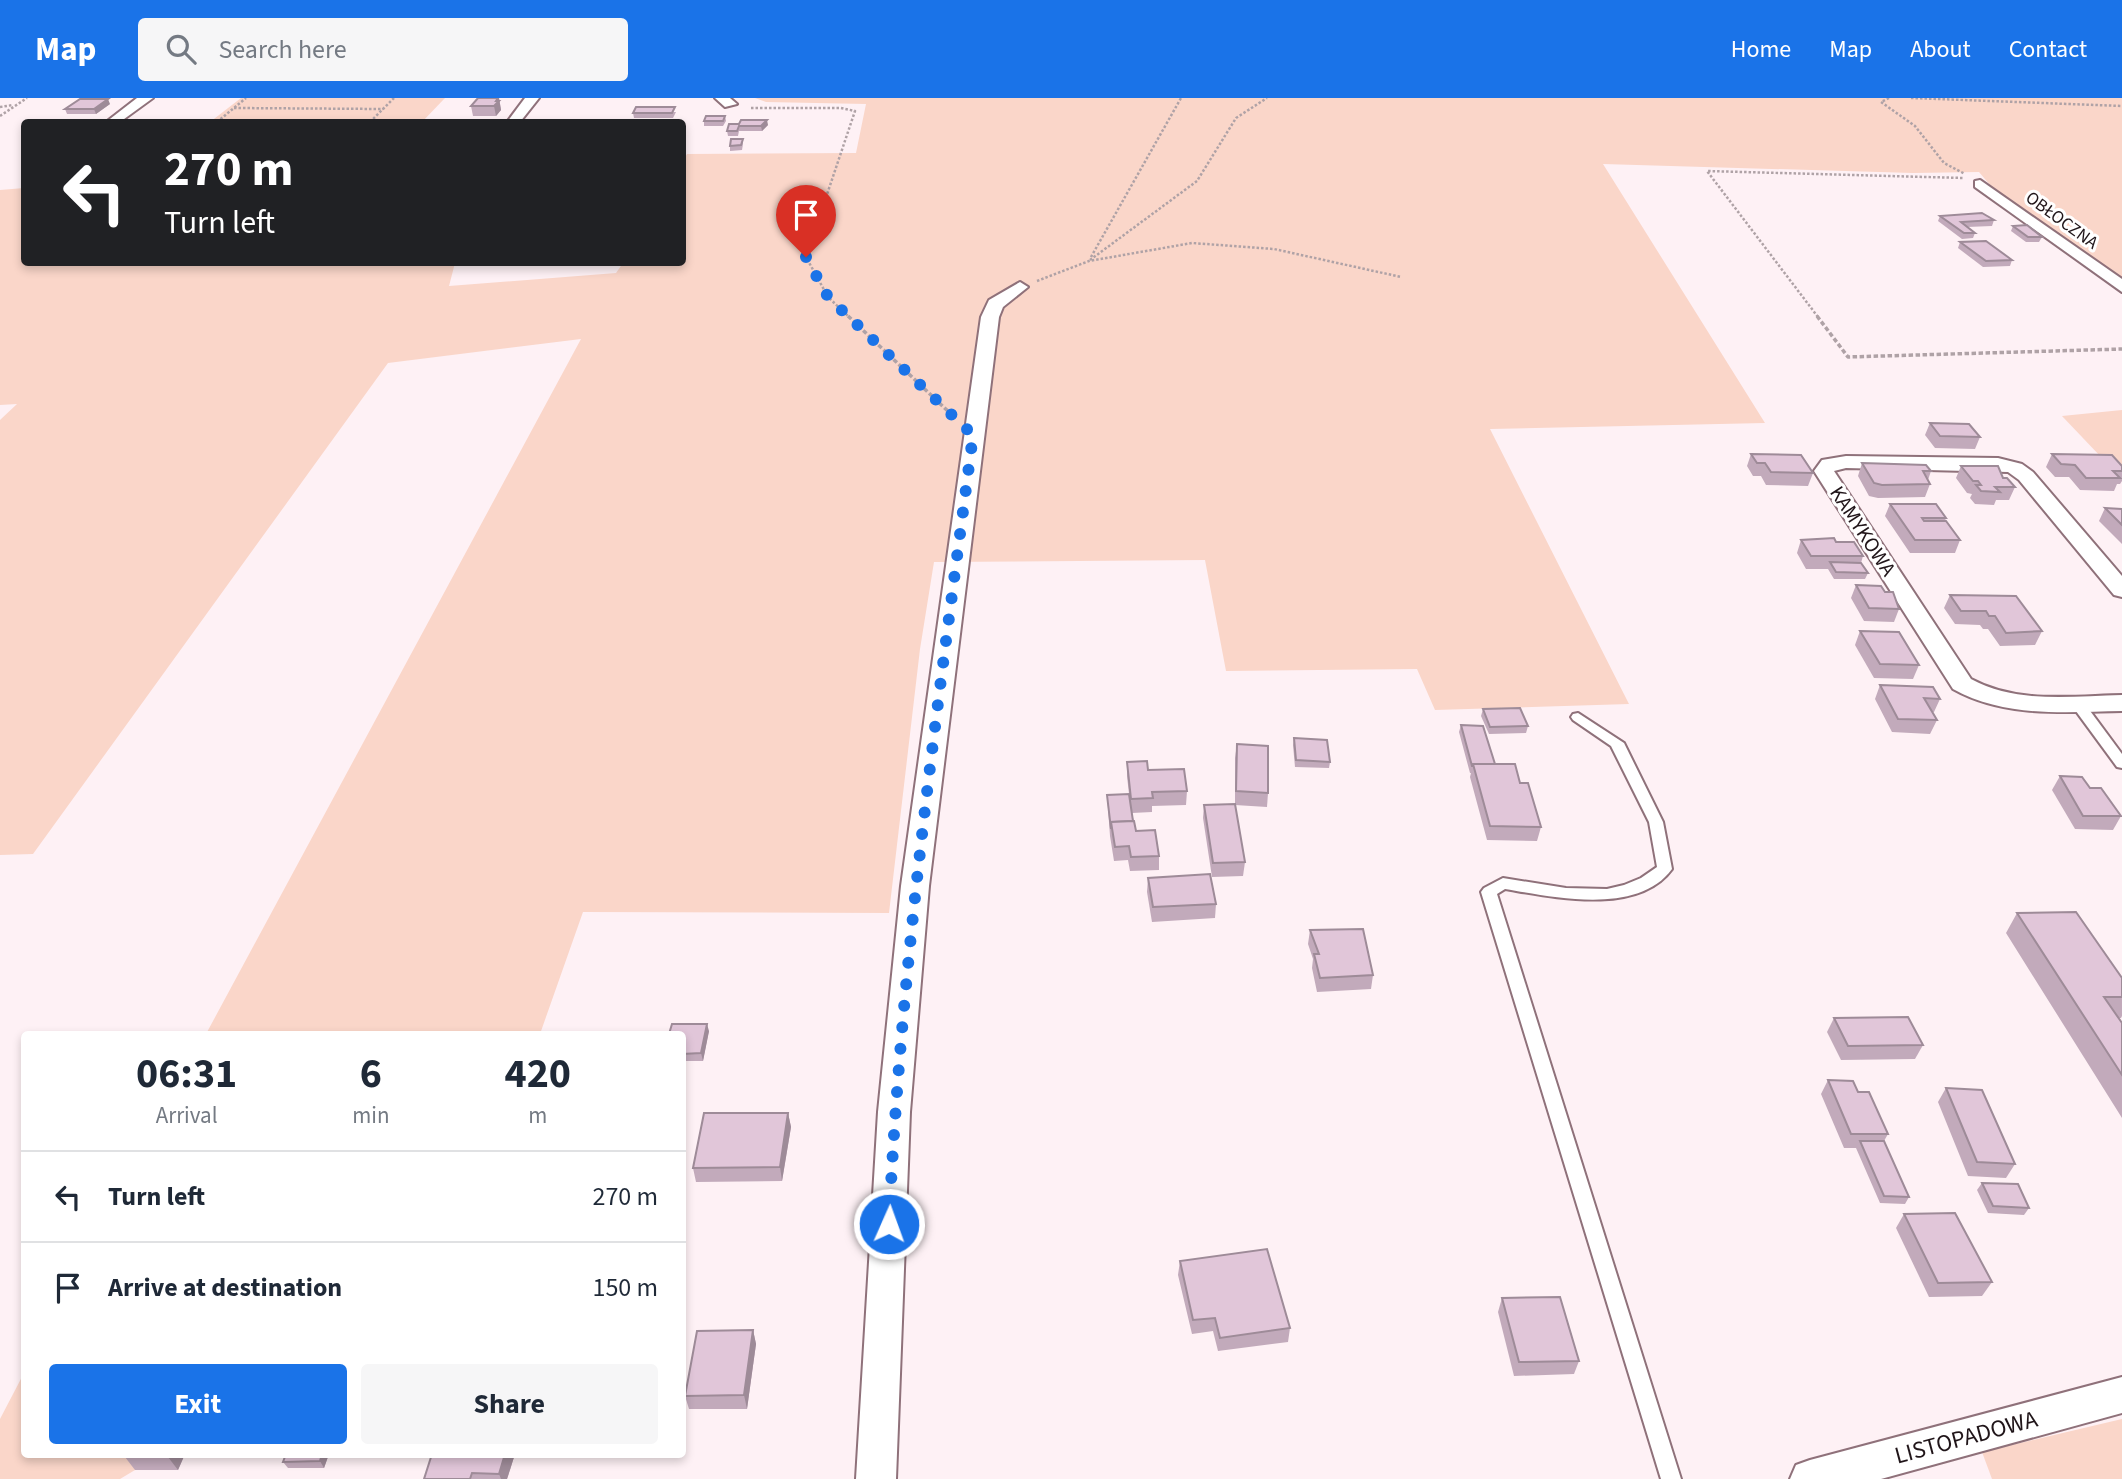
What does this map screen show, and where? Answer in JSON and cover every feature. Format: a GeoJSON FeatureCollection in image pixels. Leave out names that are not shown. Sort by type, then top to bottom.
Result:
{"type":"FeatureCollection","features":[{"type":"Feature","properties":{"kind":"street"},"geometry":{"type":"LineString","coordinates":[[116,119],[146,98]]}},
{"type":"Feature","properties":{"kind":"street"},"geometry":{"type":"LineString","coordinates":[[515,119],[531,98]]}},
{"type":"Feature","properties":{"kind":"street","name":"OBŁOCZNA"},"geometry":{"type":"LineString","coordinates":[[1976,181],[2122,287]]}},
{"type":"Feature","properties":{"kind":"street"},"geometry":{"type":"LineString","coordinates":[[876,1479],[895,1098],[915,886],[990,317],[995,304],[1020,287]]}},
{"type":"Feature","properties":{"kind":"street","name":"KAMYKOWA"},"geometry":{"type":"LineString","coordinates":[[2122,590],[2026,476],[2015,468],[1998,464],[1846,461],[1829,464],[1824,471],[1962,684],[1977,694],[1998,700],[2122,703]]}},
{"type":"Feature","properties":{"kind":"street","name":"LISTOPADOWA"},"geometry":{"type":"LineString","coordinates":[[1810,1479],[2122,1395]]}},
{"type":"Feature","properties":{"kind":"lane"},"geometry":{"type":"LineString","coordinates":[[2077,703],[2122,764]]}},
{"type":"Feature","properties":{"kind":"lane"},"geometry":{"type":"LineString","coordinates":[[1578,717],[1617,743],[1656,822],[1665,869],[1650,882],[1615,894],[1565,895],[1503,883],[1489,892],[1671,1479]]}},
{"type":"Feature","properties":{"kind":"path"},"geometry":{"type":"LineString","coordinates":[[0,116],[27,98]]}},
{"type":"Feature","properties":{"kind":"path"},"geometry":{"type":"LineString","coordinates":[[220,119],[246,98]]}},
{"type":"Feature","properties":{"kind":"path"},"geometry":{"type":"LineString","coordinates":[[373,119],[394,98]]}},
{"type":"Feature","properties":{"kind":"path"},"geometry":{"type":"LineString","coordinates":[[1089,261],[1181,98]]}},
{"type":"Feature","properties":{"kind":"path"},"geometry":{"type":"LineString","coordinates":[[1089,261],[1197,181],[1236,118],[1267,98]]}},
{"type":"Feature","properties":{"kind":"path"},"geometry":{"type":"LineString","coordinates":[[1889,98],[1881,102],[1915,126],[1930,149],[1944,163],[1976,181]]}},
{"type":"Feature","properties":{"kind":"path"},"geometry":{"type":"LineString","coordinates":[[1911,98],[2122,107]]}},
{"type":"Feature","properties":{"kind":"path"},"geometry":{"type":"LineString","coordinates":[[731,103],[771,110],[841,108],[855,111],[806,257],[828,297],[973,435]]}},
{"type":"Feature","properties":{"kind":"path"},"geometry":{"type":"LineString","coordinates":[[0,107],[17,105]]}},
{"type":"Feature","properties":{"kind":"path"},"geometry":{"type":"LineString","coordinates":[[234,108],[383,109]]}},
{"type":"Feature","properties":{"kind":"path"},"geometry":{"type":"LineString","coordinates":[[1976,181],[1707,171],[1847,357],[2122,349]]}},
{"type":"Feature","properties":{"kind":"path"},"geometry":{"type":"LineString","coordinates":[[1020,287],[1089,261],[1192,243],[1275,249],[1401,277]]}},
{"type":"Feature","properties":{"kind":"shaded area"},"geometry":{"type":"Polygon","coordinates":[[[241,98],[445,98],[425,119],[214,119],[241,98]]]}},
{"type":"Feature","properties":{"kind":"shaded area"},"geometry":{"type":"Polygon","coordinates":[[[755,98],[2122,98],[2122,281],[1990,185],[1979,172],[1913,173],[1603,164],[1765,423],[1490,429],[1629,704],[1435,710],[1417,669],[1226,671],[1205,560],[934,562],[920,649],[889,913],[583,912],[541,1031],[208,1031],[581,339],[388,363],[33,854],[0,855],[0,420],[17,404],[0,405],[0,190],[21,188],[21,266],[454,266],[449,286],[616,273],[621,266],[686,266],[687,154],[856,153],[866,104],[766,102],[755,98]]]}},
{"type":"Feature","properties":{"kind":"shaded area"},"geometry":{"type":"Polygon","coordinates":[[[2122,410],[2122,479],[2062,416],[2122,410]]]}},
{"type":"Feature","properties":{"kind":"shaded area"},"geometry":{"type":"Polygon","coordinates":[[[21,1379],[21,1458],[141,1458],[135,1470],[120,1479],[0,1479],[0,1419],[21,1379]]]}},
{"type":"Feature","properties":{"kind":"shaded area"},"geometry":{"type":"Polygon","coordinates":[[[2122,1419],[2122,1479],[1992,1479],[1982,1452],[2122,1419]]]}},
{"type":"Feature","properties":{"kind":"building"},"geometry":{"type":"Polygon","coordinates":[[[478,98],[498,98],[496,101],[499,101],[494,106],[471,106],[478,98]]]}},
{"type":"Feature","properties":{"kind":"building"},"geometry":{"type":"Polygon","coordinates":[[[80,99],[108,99],[94,109],[65,109],[80,99]]]}},
{"type":"Feature","properties":{"kind":"building"},"geometry":{"type":"Polygon","coordinates":[[[636,107],[675,107],[672,113],[633,113],[636,107]]]}},
{"type":"Feature","properties":{"kind":"building"},"geometry":{"type":"Polygon","coordinates":[[[706,116],[725,116],[723,121],[704,121],[706,116]]]}},
{"type":"Feature","properties":{"kind":"building"},"geometry":{"type":"Polygon","coordinates":[[[741,120],[767,120],[761,126],[739,126],[737,131],[727,131],[729,124],[739,124],[741,120]]]}},
{"type":"Feature","properties":{"kind":"building"},"geometry":{"type":"Polygon","coordinates":[[[731,139],[743,139],[741,145],[730,146],[731,139]]]}},
{"type":"Feature","properties":{"kind":"building"},"geometry":{"type":"Polygon","coordinates":[[[1982,213],[1994,220],[1961,222],[1975,233],[1964,233],[1940,216],[1982,213]]]}},
{"type":"Feature","properties":{"kind":"building"},"geometry":{"type":"Polygon","coordinates":[[[2027,225],[2042,237],[2028,237],[2013,226],[2027,225]]]}},
{"type":"Feature","properties":{"kind":"building"},"geometry":{"type":"Polygon","coordinates":[[[1986,241],[2012,260],[1986,261],[1960,242],[1986,241]]]}},
{"type":"Feature","properties":{"kind":"building"},"geometry":{"type":"Polygon","coordinates":[[[1930,423],[1969,424],[1980,437],[1940,436],[1930,423]]]}},
{"type":"Feature","properties":{"kind":"building"},"geometry":{"type":"Polygon","coordinates":[[[1751,454],[1801,455],[1813,473],[1771,472],[1765,463],[1757,463],[1751,454]]]}},
{"type":"Feature","properties":{"kind":"building"},"geometry":{"type":"Polygon","coordinates":[[[2052,454],[2112,455],[2122,466],[2122,471],[2113,471],[2120,478],[2086,478],[2075,465],[2061,464],[2052,454]]]}},
{"type":"Feature","properties":{"kind":"building"},"geometry":{"type":"Polygon","coordinates":[[[1862,463],[1926,465],[1931,471],[1923,471],[1930,484],[1874,483],[1862,463]]]}},
{"type":"Feature","properties":{"kind":"building"},"geometry":{"type":"Polygon","coordinates":[[[1961,466],[1998,466],[2003,478],[2007,478],[2015,487],[1995,487],[2000,492],[1981,491],[1976,485],[1981,485],[1978,481],[1973,481],[1961,466]]]}},
{"type":"Feature","properties":{"kind":"building"},"geometry":{"type":"Polygon","coordinates":[[[1890,504],[1936,504],[1946,518],[1922,518],[1924,521],[1946,521],[1960,540],[1915,540],[1890,504]]]}},
{"type":"Feature","properties":{"kind":"building"},"geometry":{"type":"Polygon","coordinates":[[[2105,508],[2122,509],[2122,525],[2105,508]]]}},
{"type":"Feature","properties":{"kind":"building"},"geometry":{"type":"Polygon","coordinates":[[[1834,538],[1836,542],[1854,542],[1863,556],[1811,556],[1801,540],[1834,538]]]}},
{"type":"Feature","properties":{"kind":"building"},"geometry":{"type":"Polygon","coordinates":[[[1830,562],[1861,563],[1868,573],[1836,572],[1830,562]]]}},
{"type":"Feature","properties":{"kind":"building"},"geometry":{"type":"Polygon","coordinates":[[[1856,585],[1881,586],[1885,592],[1893,592],[1899,609],[1869,608],[1856,585]]]}},
{"type":"Feature","properties":{"kind":"building"},"geometry":{"type":"Polygon","coordinates":[[[1950,595],[2016,596],[2042,631],[2006,633],[1995,616],[1989,616],[1986,611],[1961,611],[1950,595]]]}},
{"type":"Feature","properties":{"kind":"building"},"geometry":{"type":"Polygon","coordinates":[[[1860,631],[1899,632],[1919,665],[1880,664],[1860,631]]]}},
{"type":"Feature","properties":{"kind":"building"},"geometry":{"type":"Polygon","coordinates":[[[1880,685],[1933,687],[1940,699],[1924,698],[1937,720],[1898,719],[1880,685]]]}},
{"type":"Feature","properties":{"kind":"building"},"geometry":{"type":"Polygon","coordinates":[[[1520,708],[1528,726],[1490,727],[1483,709],[1520,708]]]}},
{"type":"Feature","properties":{"kind":"building"},"geometry":{"type":"Polygon","coordinates":[[[1461,725],[1483,726],[1495,764],[1472,766],[1461,725]]]}},
{"type":"Feature","properties":{"kind":"building"},"geometry":{"type":"Polygon","coordinates":[[[1294,738],[1327,740],[1330,762],[1296,760],[1294,738]]]}},
{"type":"Feature","properties":{"kind":"building"},"geometry":{"type":"Polygon","coordinates":[[[1237,744],[1268,746],[1268,793],[1236,791],[1237,744]]]}},
{"type":"Feature","properties":{"kind":"building"},"geometry":{"type":"Polygon","coordinates":[[[1147,761],[1148,770],[1184,769],[1187,791],[1152,792],[1153,798],[1131,799],[1127,762],[1147,761]]]}},
{"type":"Feature","properties":{"kind":"building"},"geometry":{"type":"Polygon","coordinates":[[[1473,764],[1515,764],[1520,783],[1528,783],[1541,827],[1490,826],[1473,764]]]}},
{"type":"Feature","properties":{"kind":"building"},"geometry":{"type":"Polygon","coordinates":[[[2060,776],[2082,777],[2090,788],[2101,788],[2121,816],[2083,816],[2060,776]]]}},
{"type":"Feature","properties":{"kind":"building"},"geometry":{"type":"Polygon","coordinates":[[[1129,794],[1133,821],[1111,822],[1111,829],[1107,795],[1129,794]]]}},
{"type":"Feature","properties":{"kind":"building"},"geometry":{"type":"Polygon","coordinates":[[[1235,804],[1245,862],[1213,863],[1204,805],[1235,804]]]}},
{"type":"Feature","properties":{"kind":"building"},"geometry":{"type":"Polygon","coordinates":[[[1134,821],[1136,831],[1155,830],[1159,856],[1131,857],[1129,846],[1115,847],[1111,822],[1134,821]]]}},
{"type":"Feature","properties":{"kind":"building"},"geometry":{"type":"Polygon","coordinates":[[[1210,874],[1216,904],[1153,907],[1148,878],[1210,874]]]}},
{"type":"Feature","properties":{"kind":"building"},"geometry":{"type":"Polygon","coordinates":[[[2076,912],[2122,978],[2122,997],[2104,997],[2122,1023],[2122,1075],[2017,913],[2076,912]]]}},
{"type":"Feature","properties":{"kind":"building"},"geometry":{"type":"Polygon","coordinates":[[[1363,929],[1373,975],[1320,978],[1314,954],[1319,954],[1310,930],[1363,929]]]}},
{"type":"Feature","properties":{"kind":"building"},"geometry":{"type":"Polygon","coordinates":[[[1908,1017],[1923,1045],[1848,1046],[1834,1018],[1908,1017]]]}},
{"type":"Feature","properties":{"kind":"building"},"geometry":{"type":"Polygon","coordinates":[[[672,1024],[707,1024],[701,1053],[686,1054],[686,1031],[670,1031],[672,1024]]]}},
{"type":"Feature","properties":{"kind":"building"},"geometry":{"type":"Polygon","coordinates":[[[1828,1080],[1853,1081],[1858,1092],[1869,1092],[1888,1134],[1851,1134],[1828,1080]]]}},
{"type":"Feature","properties":{"kind":"building"},"geometry":{"type":"Polygon","coordinates":[[[1946,1088],[1982,1090],[2015,1164],[1977,1162],[1946,1088]]]}},
{"type":"Feature","properties":{"kind":"building"},"geometry":{"type":"Polygon","coordinates":[[[704,1113],[788,1113],[780,1167],[693,1168],[704,1113]]]}},
{"type":"Feature","properties":{"kind":"building"},"geometry":{"type":"Polygon","coordinates":[[[1860,1141],[1884,1141],[1909,1197],[1884,1196],[1860,1141]]]}},
{"type":"Feature","properties":{"kind":"building"},"geometry":{"type":"Polygon","coordinates":[[[1982,1183],[2018,1184],[2029,1208],[1993,1206],[1982,1183]]]}},
{"type":"Feature","properties":{"kind":"building"},"geometry":{"type":"Polygon","coordinates":[[[1955,1213],[1992,1282],[1938,1283],[1904,1214],[1955,1213]]]}},
{"type":"Feature","properties":{"kind":"building"},"geometry":{"type":"Polygon","coordinates":[[[1267,1249],[1290,1328],[1220,1338],[1215,1318],[1193,1320],[1180,1261],[1267,1249]]]}},
{"type":"Feature","properties":{"kind":"building"},"geometry":{"type":"Polygon","coordinates":[[[1560,1297],[1579,1361],[1519,1362],[1502,1298],[1560,1297]]]}},
{"type":"Feature","properties":{"kind":"building"},"geometry":{"type":"Polygon","coordinates":[[[753,1330],[744,1395],[686,1396],[697,1331],[753,1330]]]}},
{"type":"Feature","properties":{"kind":"building"},"geometry":{"type":"Polygon","coordinates":[[[284,1458],[321,1458],[320,1461],[283,1462],[284,1458]]]}},
{"type":"Feature","properties":{"kind":"building"},"geometry":{"type":"Polygon","coordinates":[[[431,1458],[504,1458],[499,1474],[472,1473],[470,1479],[424,1479],[431,1458]]]}},
{"type":"Feature","properties":{"kind":"route"},"geometry":{"type":"LineString","coordinates":[[806,257],[828,297],[973,435],[915,886],[894,1112],[889,1224]]}}]}
